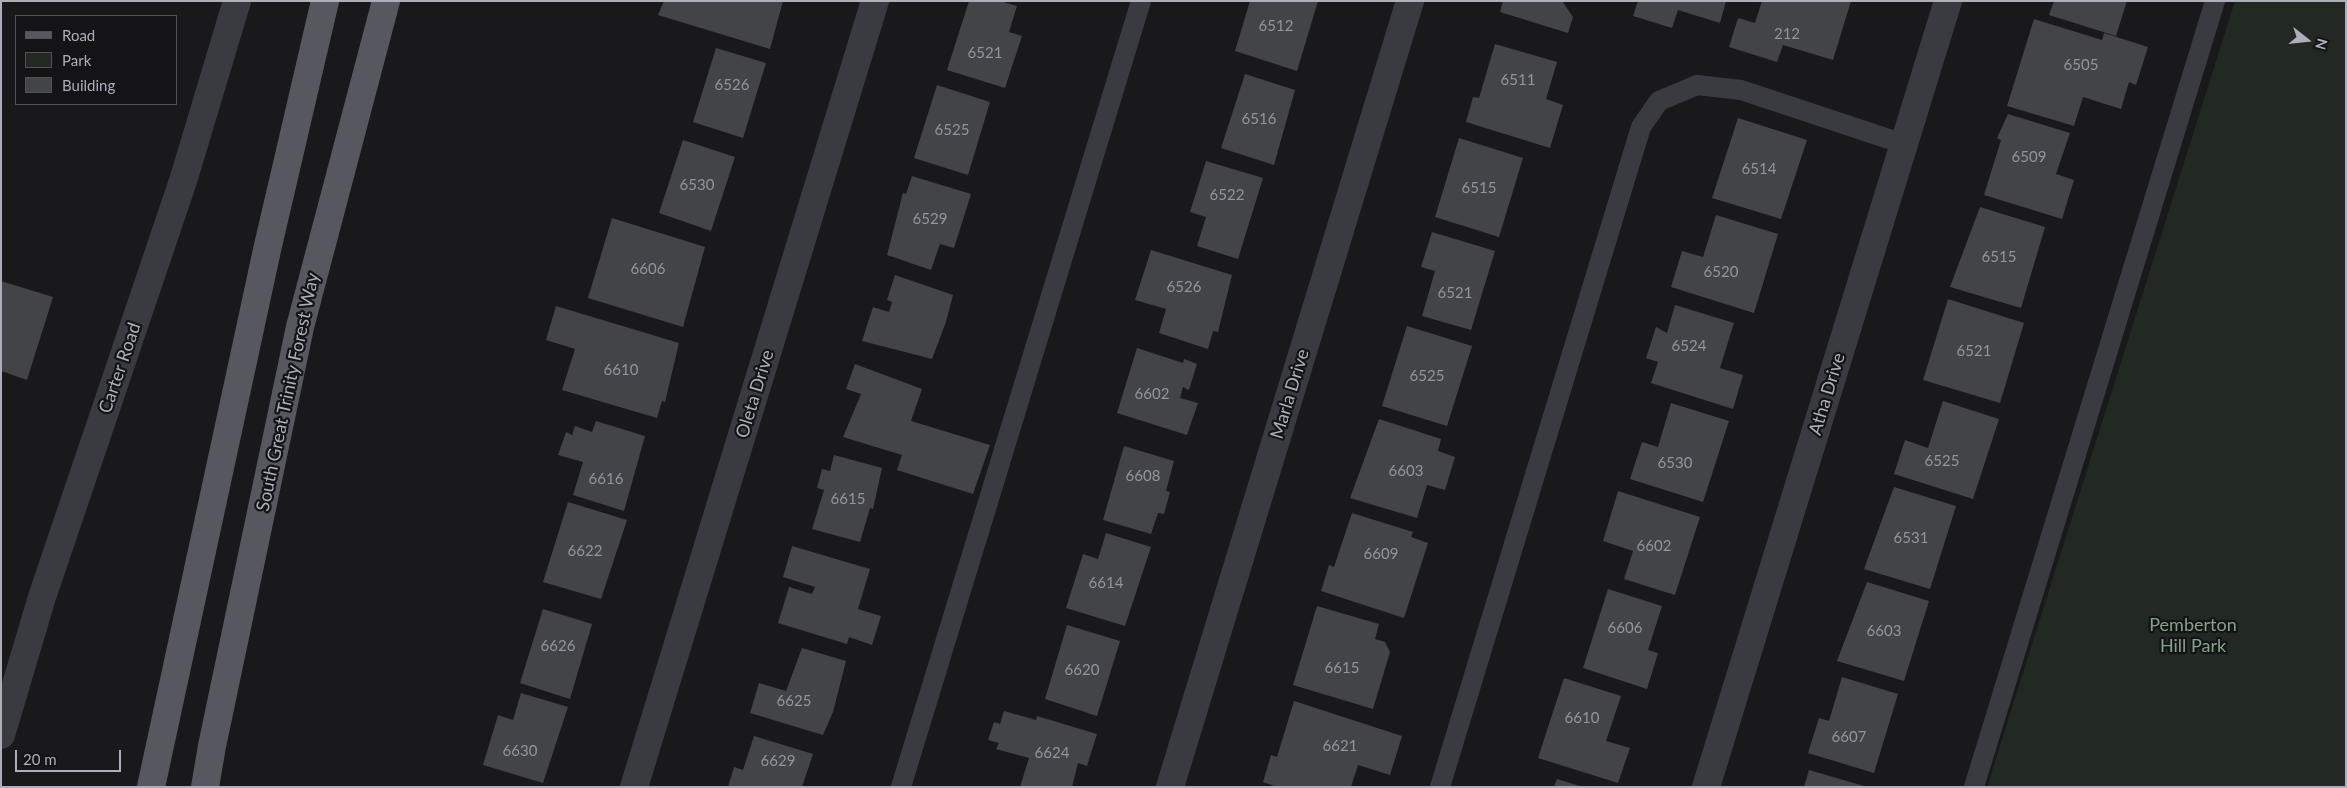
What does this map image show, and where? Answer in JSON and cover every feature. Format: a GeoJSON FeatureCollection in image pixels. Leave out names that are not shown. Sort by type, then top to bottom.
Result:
{"type":"FeatureCollection","features":[{"type":"Feature","properties":{"kind":"main road"},"geometry":{"type":"LineString","coordinates":[[151,787],[267,250],[325,1]]}},
{"type":"Feature","properties":{"kind":"main road","name":"South Great Trinity Forest Way"},"geometry":{"type":"LineString","coordinates":[[205,787],[300,327],[386,1]]}},
{"type":"Feature","properties":{"kind":"street","name":"Carter Road"},"geometry":{"type":"LineString","coordinates":[[1,735],[42,597],[186,171],[237,1]]}},
{"type":"Feature","properties":{"kind":"street","name":"Oleta Drive"},"geometry":{"type":"LineString","coordinates":[[634,787],[875,1]]}},
{"type":"Feature","properties":{"kind":"street","name":"Marla Drive"},"geometry":{"type":"LineString","coordinates":[[1170,787],[1410,1]]}},
{"type":"Feature","properties":{"kind":"street","name":"Atha Drive"},"geometry":{"type":"LineString","coordinates":[[1706,787],[1948,1]]}},
{"type":"Feature","properties":{"kind":"lane"},"geometry":{"type":"LineString","coordinates":[[901,787],[1142,1]]}},
{"type":"Feature","properties":{"kind":"lane"},"geometry":{"type":"LineString","coordinates":[[1974,787],[2215,1]]}},
{"type":"Feature","properties":{"kind":"lane"},"geometry":{"type":"LineString","coordinates":[[1440,787],[1641,127],[1660,101],[1696,85],[1741,90],[1904,144]]}},
{"type":"Feature","properties":{"kind":"green space","name":"Pemberton Hill Park"},"geometry":{"type":"Polygon","coordinates":[[[2235,1],[2346,1],[2346,787],[1987,787],[2235,1]]]}},
{"type":"Feature","properties":{"kind":"building"},"geometry":{"type":"Polygon","coordinates":[[[664,1],[783,1],[770,49],[658,15],[664,1]]]}},
{"type":"Feature","properties":{"kind":"building"},"geometry":{"type":"Polygon","coordinates":[[[969,1],[1000,1],[1017,6],[1009,32],[1022,36],[1005,88],[947,70],[969,1]]]}},
{"type":"Feature","properties":{"kind":"building"},"geometry":{"type":"Polygon","coordinates":[[[1250,1],[1318,1],[1297,71],[1235,51],[1250,1]]]}},
{"type":"Feature","properties":{"kind":"building"},"geometry":{"type":"Polygon","coordinates":[[[1503,1],[1562,1],[1573,17],[1568,33],[1500,12],[1503,1]]]}},
{"type":"Feature","properties":{"kind":"building"},"geometry":{"type":"Polygon","coordinates":[[[1638,1],[1726,1],[1720,23],[1678,10],[1672,28],[1633,16],[1638,1]]]}},
{"type":"Feature","properties":{"kind":"building"},"geometry":{"type":"Polygon","coordinates":[[[1762,1],[1851,1],[1833,60],[1783,45],[1777,62],[1729,47],[1738,18],[1755,23],[1762,1]]]}},
{"type":"Feature","properties":{"kind":"building"},"geometry":{"type":"Polygon","coordinates":[[[2054,1],[2127,1],[2116,36],[2049,15],[2054,1]]]}},
{"type":"Feature","properties":{"kind":"building"},"geometry":{"type":"Polygon","coordinates":[[[2034,19],[2102,40],[2104,33],[2148,47],[2136,85],[2129,82],[2121,109],[2083,97],[2074,126],[2007,106],[2034,19]]]}},
{"type":"Feature","properties":{"kind":"building"},"geometry":{"type":"Polygon","coordinates":[[[1495,44],[1557,62],[1546,99],[1563,105],[1550,148],[1466,122],[1473,97],[1479,98],[1495,44]]]}},
{"type":"Feature","properties":{"kind":"building"},"geometry":{"type":"Polygon","coordinates":[[[716,48],[766,63],[743,138],[693,122],[716,48]]]}},
{"type":"Feature","properties":{"kind":"building"},"geometry":{"type":"Polygon","coordinates":[[[1245,74],[1295,90],[1274,165],[1221,148],[1245,74]]]}},
{"type":"Feature","properties":{"kind":"building"},"geometry":{"type":"Polygon","coordinates":[[[937,85],[990,102],[968,175],[914,158],[937,85]]]}},
{"type":"Feature","properties":{"kind":"building"},"geometry":{"type":"Polygon","coordinates":[[[2008,114],[2070,133],[2056,174],[2074,180],[2062,219],[1984,195],[2001,140],[1997,138],[2008,114]]]}},
{"type":"Feature","properties":{"kind":"building"},"geometry":{"type":"Polygon","coordinates":[[[1738,118],[1807,140],[1781,219],[1712,198],[1738,118]]]}},
{"type":"Feature","properties":{"kind":"building"},"geometry":{"type":"Polygon","coordinates":[[[1459,138],[1523,158],[1499,237],[1435,217],[1459,138]]]}},
{"type":"Feature","properties":{"kind":"building"},"geometry":{"type":"Polygon","coordinates":[[[683,140],[735,157],[711,231],[659,213],[683,140]]]}},
{"type":"Feature","properties":{"kind":"building"},"geometry":{"type":"Polygon","coordinates":[[[1206,161],[1263,178],[1238,259],[1197,246],[1206,217],[1190,212],[1206,161]]]}},
{"type":"Feature","properties":{"kind":"building"},"geometry":{"type":"Polygon","coordinates":[[[912,176],[971,194],[954,248],[940,244],[931,270],[887,255],[903,193],[906,194],[912,176]]]}},
{"type":"Feature","properties":{"kind":"building"},"geometry":{"type":"Polygon","coordinates":[[[1980,207],[2045,227],[2021,308],[1950,287],[1980,207]]]}},
{"type":"Feature","properties":{"kind":"building"},"geometry":{"type":"Polygon","coordinates":[[[1716,215],[1778,234],[1754,313],[1671,287],[1682,251],[1703,257],[1716,215]]]}},
{"type":"Feature","properties":{"kind":"building"},"geometry":{"type":"Polygon","coordinates":[[[612,218],[705,247],[683,327],[588,298],[612,218]]]}},
{"type":"Feature","properties":{"kind":"building"},"geometry":{"type":"Polygon","coordinates":[[[1432,232],[1495,251],[1471,330],[1422,316],[1435,271],[1421,267],[1432,232]]]}},
{"type":"Feature","properties":{"kind":"building"},"geometry":{"type":"Polygon","coordinates":[[[1151,250],[1232,275],[1218,332],[1213,331],[1208,349],[1159,333],[1166,309],[1135,300],[1151,250]]]}},
{"type":"Feature","properties":{"kind":"building"},"geometry":{"type":"Polygon","coordinates":[[[895,275],[953,295],[946,322],[932,359],[862,341],[873,307],[889,312],[892,302],[887,300],[895,275]]]}},
{"type":"Feature","properties":{"kind":"building"},"geometry":{"type":"Polygon","coordinates":[[[1,281],[53,297],[27,380],[1,371],[1,281]]]}},
{"type":"Feature","properties":{"kind":"building"},"geometry":{"type":"Polygon","coordinates":[[[1948,299],[2024,323],[2000,403],[1923,380],[1948,299]]]}},
{"type":"Feature","properties":{"kind":"building"},"geometry":{"type":"Polygon","coordinates":[[[1675,305],[1734,323],[1720,368],[1743,375],[1733,409],[1651,383],[1658,362],[1646,358],[1656,327],[1667,333],[1675,305]]]}},
{"type":"Feature","properties":{"kind":"building"},"geometry":{"type":"Polygon","coordinates":[[[556,306],[679,343],[665,402],[662,401],[657,418],[562,390],[575,349],[546,340],[556,306]]]}},
{"type":"Feature","properties":{"kind":"building"},"geometry":{"type":"Polygon","coordinates":[[[1407,326],[1472,346],[1447,426],[1382,406],[1407,326]]]}},
{"type":"Feature","properties":{"kind":"building"},"geometry":{"type":"Polygon","coordinates":[[[1137,348],[1183,363],[1184,359],[1197,364],[1189,390],[1183,387],[1180,398],[1198,403],[1187,435],[1117,413],[1137,348]]]}},
{"type":"Feature","properties":{"kind":"building"},"geometry":{"type":"Polygon","coordinates":[[[855,364],[922,389],[911,421],[990,445],[973,494],[897,470],[902,455],[843,437],[861,394],[846,389],[855,364]]]}},
{"type":"Feature","properties":{"kind":"building"},"geometry":{"type":"Polygon","coordinates":[[[1943,401],[1999,419],[1973,499],[1894,474],[1905,440],[1928,448],[1943,401]]]}},
{"type":"Feature","properties":{"kind":"building"},"geometry":{"type":"Polygon","coordinates":[[[1671,403],[1729,421],[1703,502],[1630,479],[1642,442],[1658,447],[1671,403]]]}},
{"type":"Feature","properties":{"kind":"building"},"geometry":{"type":"Polygon","coordinates":[[[1379,419],[1441,439],[1438,451],[1455,457],[1445,490],[1427,485],[1417,518],[1350,498],[1379,419]]]}},
{"type":"Feature","properties":{"kind":"building"},"geometry":{"type":"Polygon","coordinates":[[[596,421],[645,436],[624,511],[573,495],[583,462],[558,455],[566,432],[572,435],[575,426],[592,432],[596,421]]]}},
{"type":"Feature","properties":{"kind":"building"},"geometry":{"type":"Polygon","coordinates":[[[1124,446],[1174,461],[1166,491],[1170,492],[1164,514],[1158,513],[1151,534],[1103,520],[1124,446]]]}},
{"type":"Feature","properties":{"kind":"building"},"geometry":{"type":"Polygon","coordinates":[[[834,455],[882,468],[873,509],[870,508],[860,542],[812,529],[824,490],[817,488],[822,469],[830,471],[834,455]]]}},
{"type":"Feature","properties":{"kind":"building"},"geometry":{"type":"Polygon","coordinates":[[[1894,487],[1956,506],[1930,589],[1864,569],[1894,487]]]}},
{"type":"Feature","properties":{"kind":"building"},"geometry":{"type":"Polygon","coordinates":[[[1618,491],[1700,517],[1675,595],[1624,579],[1633,551],[1603,541],[1618,491]]]}},
{"type":"Feature","properties":{"kind":"building"},"geometry":{"type":"Polygon","coordinates":[[[568,502],[627,520],[601,599],[543,582],[568,502]]]}},
{"type":"Feature","properties":{"kind":"building"},"geometry":{"type":"Polygon","coordinates":[[[1352,513],[1413,532],[1411,537],[1428,543],[1404,618],[1321,591],[1329,565],[1334,567],[1352,513]]]}},
{"type":"Feature","properties":{"kind":"building"},"geometry":{"type":"Polygon","coordinates":[[[1106,533],[1151,547],[1125,626],[1066,608],[1083,554],[1098,559],[1106,533]]]}},
{"type":"Feature","properties":{"kind":"building"},"geometry":{"type":"Polygon","coordinates":[[[792,546],[870,569],[858,609],[881,616],[872,645],[849,637],[847,644],[778,623],[789,587],[812,594],[815,587],[783,577],[792,546]]]}},
{"type":"Feature","properties":{"kind":"building"},"geometry":{"type":"Polygon","coordinates":[[[1867,582],[1929,601],[1904,681],[1837,661],[1867,582]]]}},
{"type":"Feature","properties":{"kind":"building"},"geometry":{"type":"Polygon","coordinates":[[[1608,589],[1662,606],[1648,650],[1658,653],[1647,689],[1583,668],[1608,589]]]}},
{"type":"Feature","properties":{"kind":"building"},"geometry":{"type":"Polygon","coordinates":[[[1317,606],[1379,624],[1375,639],[1385,642],[1390,652],[1373,709],[1293,685],[1317,606]]]}},
{"type":"Feature","properties":{"kind":"building"},"geometry":{"type":"Polygon","coordinates":[[[543,609],[592,624],[570,699],[520,683],[543,609]]]}},
{"type":"Feature","properties":{"kind":"building"},"geometry":{"type":"Polygon","coordinates":[[[1067,625],[1120,641],[1097,716],[1045,699],[1067,625]]]}},
{"type":"Feature","properties":{"kind":"building"},"geometry":{"type":"Polygon","coordinates":[[[802,648],[846,661],[833,712],[823,735],[750,713],[759,683],[786,691],[802,648]]]}},
{"type":"Feature","properties":{"kind":"building"},"geometry":{"type":"Polygon","coordinates":[[[1842,677],[1898,694],[1874,773],[1808,753],[1819,718],[1829,721],[1842,677]]]}},
{"type":"Feature","properties":{"kind":"building"},"geometry":{"type":"Polygon","coordinates":[[[1564,678],[1621,696],[1606,741],[1630,748],[1618,783],[1538,758],[1564,678]]]}},
{"type":"Feature","properties":{"kind":"building"},"geometry":{"type":"Polygon","coordinates":[[[521,693],[568,707],[543,783],[483,765],[498,715],[513,720],[521,693]]]}},
{"type":"Feature","properties":{"kind":"building"},"geometry":{"type":"Polygon","coordinates":[[[1294,701],[1402,736],[1390,775],[1358,765],[1351,787],[1277,787],[1263,782],[1271,755],[1277,757],[1294,701]]]}},
{"type":"Feature","properties":{"kind":"building"},"geometry":{"type":"Polygon","coordinates":[[[1004,711],[1036,720],[1037,716],[1097,734],[1087,766],[1078,763],[1072,787],[1020,787],[1029,758],[996,749],[999,743],[988,740],[994,722],[1000,724],[1004,711]]]}},
{"type":"Feature","properties":{"kind":"building"},"geometry":{"type":"Polygon","coordinates":[[[754,736],[813,754],[802,787],[728,787],[734,767],[743,770],[754,736]]]}},
{"type":"Feature","properties":{"kind":"building"},"geometry":{"type":"Polygon","coordinates":[[[1809,770],[1864,786],[1804,787],[1809,770]]]}},
{"type":"Feature","properties":{"kind":"building"},"geometry":{"type":"Polygon","coordinates":[[[1557,779],[1580,786],[1580,787],[1554,787],[1557,779]]]}}]}
